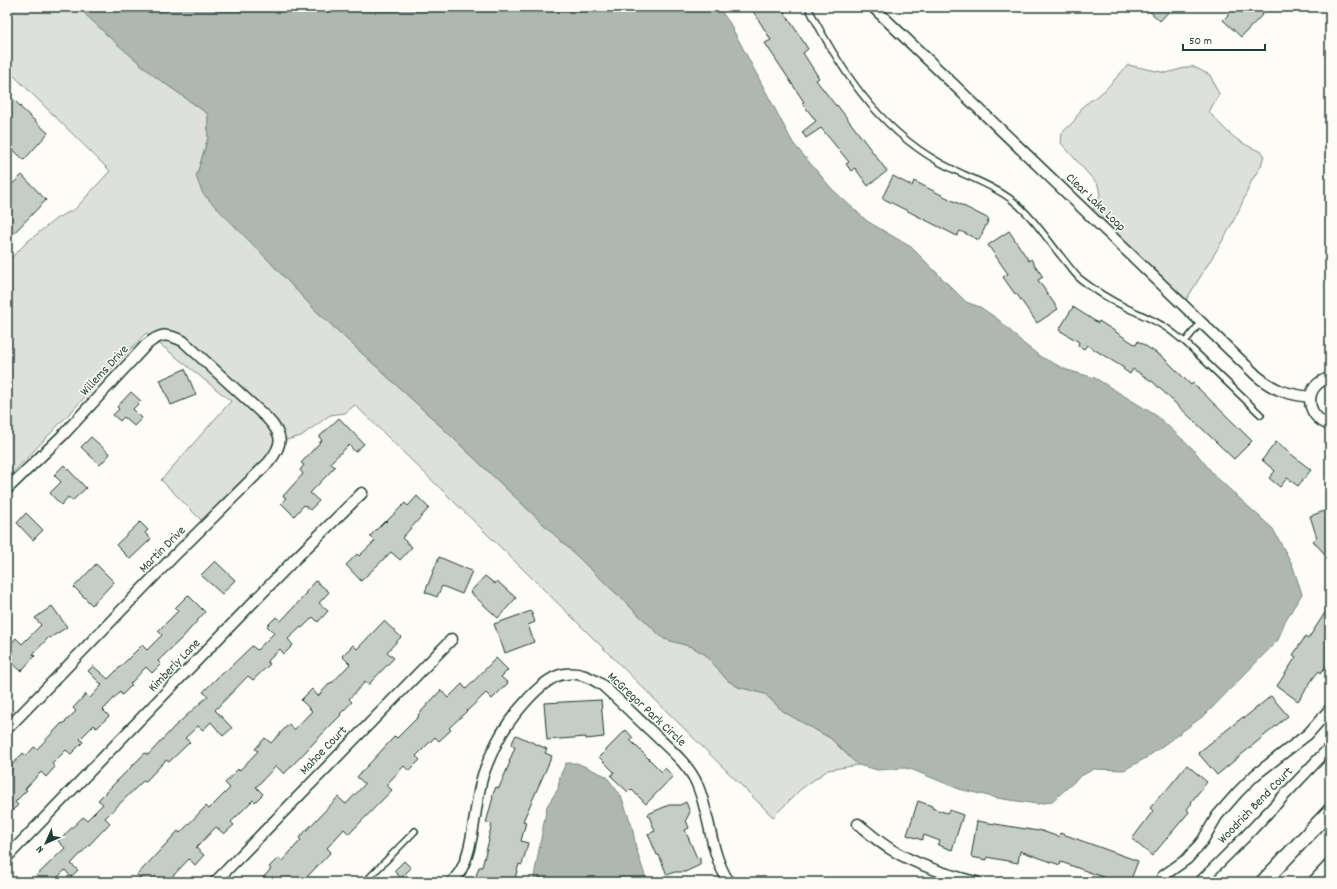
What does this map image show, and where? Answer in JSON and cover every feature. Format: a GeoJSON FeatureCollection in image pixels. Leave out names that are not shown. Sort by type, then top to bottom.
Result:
{"type":"FeatureCollection","features":[{"type":"Feature","properties":{"kind":"street","name":"Clear Lake Loop"},"geometry":{"type":"LineString","coordinates":[[873,7],[1257,376],[1268,385],[1289,394],[1310,397]]}},
{"type":"Feature","properties":{"kind":"street","name":"Willems Drive"},"geometry":{"type":"LineString","coordinates":[[7,488],[62,436],[146,345],[156,337],[170,335],[183,341],[231,385]]}},
{"type":"Feature","properties":{"kind":"street"},"geometry":{"type":"LineString","coordinates":[[1330,378],[1324,379],[1318,383],[1313,389],[1310,397],[1312,412],[1316,418],[1330,425]]}},
{"type":"Feature","properties":{"kind":"street","name":"Martin Drive"},"geometry":{"type":"LineString","coordinates":[[7,729],[172,558],[269,462],[276,452],[281,440],[276,428],[231,385]]}},
{"type":"Feature","properties":{"kind":"street","name":"Kimberly Lane"},"geometry":{"type":"LineString","coordinates":[[7,857],[294,560],[362,493]]}},
{"type":"Feature","properties":{"kind":"street","name":"Mahoe Court"},"geometry":{"type":"LineString","coordinates":[[216,882],[452,639]]}},
{"type":"Feature","properties":{"kind":"street","name":"McGregor Park Circle"},"geometry":{"type":"LineString","coordinates":[[452,882],[461,871],[466,859],[470,846],[480,788],[489,760],[502,732],[510,720],[539,688],[551,679],[563,674],[578,674],[591,678],[602,685],[672,751],[689,772],[696,783],[701,796],[716,856],[721,869],[730,882]]}},
{"type":"Feature","properties":{"kind":"street"},"geometry":{"type":"LineString","coordinates":[[1160,882],[1163,876],[1187,859],[1195,850],[1203,840],[1217,816],[1238,792],[1255,775],[1308,734],[1330,709]]}},
{"type":"Feature","properties":{"kind":"street","name":"Woodrich Bend Court"},"geometry":{"type":"LineString","coordinates":[[1200,882],[1330,747]]}},
{"type":"Feature","properties":{"kind":"street"},"geometry":{"type":"LineString","coordinates":[[1262,882],[1330,811]]}},
{"type":"Feature","properties":{"kind":"street"},"geometry":{"type":"LineString","coordinates":[[858,824],[892,850],[904,856],[929,867],[976,882]]}},
{"type":"Feature","properties":{"kind":"street"},"geometry":{"type":"LineString","coordinates":[[1313,882],[1330,864]]}},
{"type":"Feature","properties":{"kind":"lane"},"geometry":{"type":"LineString","coordinates":[[808,7],[849,79],[875,110],[892,127],[939,162],[989,186],[1011,199],[1034,221],[1078,277],[1112,301],[1168,329],[1185,342],[1261,415]]}},
{"type":"Feature","properties":{"kind":"lane"},"geometry":{"type":"LineString","coordinates":[[1185,342],[1201,322]]}},
{"type":"Feature","properties":{"kind":"lane"},"geometry":{"type":"LineString","coordinates":[[365,882],[415,831]]}},
{"type":"Feature","properties":{"kind":"shaded area"},"geometry":{"type":"Polygon","coordinates":[[[7,7],[82,7],[83,12],[153,75],[208,114],[208,138],[196,177],[270,262],[313,308],[431,417],[664,639],[692,647],[706,655],[727,680],[738,687],[765,694],[784,712],[830,738],[858,765],[828,770],[801,789],[773,817],[579,624],[355,405],[345,413],[330,415],[301,436],[283,441],[203,522],[161,480],[231,401],[146,333],[7,479],[7,262],[27,242],[57,218],[75,209],[110,171],[7,69],[7,7]]]}},
{"type":"Feature","properties":{"kind":"shaded area"},"geometry":{"type":"Polygon","coordinates":[[[82,7],[718,7],[729,22],[793,143],[832,189],[867,221],[911,247],[966,302],[980,307],[999,320],[1024,344],[1041,357],[1067,370],[1095,378],[1157,416],[1192,448],[1215,476],[1273,529],[1292,564],[1302,594],[1285,621],[1278,640],[1206,714],[1146,758],[1124,770],[1094,769],[1081,776],[1051,802],[1037,804],[997,798],[959,789],[905,768],[878,770],[858,765],[830,738],[784,712],[765,694],[738,687],[727,680],[706,655],[692,647],[664,639],[431,417],[313,308],[203,194],[196,177],[208,138],[208,114],[153,75],[109,37],[83,12],[82,7]]]}},
{"type":"Feature","properties":{"kind":"shaded area"},"geometry":{"type":"Polygon","coordinates":[[[1128,65],[1166,73],[1192,66],[1210,75],[1219,94],[1209,112],[1233,136],[1245,144],[1262,152],[1264,155],[1261,166],[1252,180],[1226,235],[1186,300],[1092,212],[1100,194],[1098,185],[1061,143],[1062,133],[1074,121],[1083,106],[1104,91],[1128,65]]]}},
{"type":"Feature","properties":{"kind":"shaded area"},"geometry":{"type":"Polygon","coordinates":[[[566,763],[577,763],[606,776],[621,796],[632,826],[636,848],[647,882],[533,882],[547,806],[558,789],[560,776],[566,763]]]}},
{"type":"Feature","properties":{"kind":"building"},"geometry":{"type":"Polygon","coordinates":[[[759,7],[781,7],[808,49],[803,53],[819,78],[816,80],[887,171],[868,186],[855,168],[851,171],[846,164],[849,162],[821,128],[806,138],[802,132],[816,121],[802,103],[804,102],[765,43],[771,40],[753,11],[759,7]]]}},
{"type":"Feature","properties":{"kind":"building"},"geometry":{"type":"Polygon","coordinates":[[[1145,7],[1173,7],[1160,21],[1145,7]]]}},
{"type":"Feature","properties":{"kind":"building"},"geometry":{"type":"Polygon","coordinates":[[[1224,7],[1256,7],[1263,14],[1241,37],[1223,20],[1230,13],[1224,7]]]}},
{"type":"Feature","properties":{"kind":"building"},"geometry":{"type":"Polygon","coordinates":[[[7,93],[48,133],[24,160],[7,144],[7,93]]]}},
{"type":"Feature","properties":{"kind":"building"},"geometry":{"type":"Polygon","coordinates":[[[22,175],[46,200],[7,240],[7,189],[22,175]]]}},
{"type":"Feature","properties":{"kind":"building"},"geometry":{"type":"Polygon","coordinates":[[[893,176],[912,186],[914,181],[989,219],[979,240],[960,231],[957,236],[882,198],[893,176]]]}},
{"type":"Feature","properties":{"kind":"building"},"geometry":{"type":"Polygon","coordinates":[[[1009,231],[1029,261],[1031,259],[1043,277],[1038,280],[1058,309],[1037,323],[1003,277],[1008,274],[988,245],[1009,231]]]}},
{"type":"Feature","properties":{"kind":"building"},"geometry":{"type":"Polygon","coordinates":[[[1073,307],[1098,323],[1099,321],[1136,345],[1138,341],[1164,358],[1191,385],[1193,383],[1252,441],[1234,459],[1153,382],[1133,369],[1130,374],[1123,369],[1124,368],[1087,345],[1084,349],[1078,345],[1079,342],[1059,330],[1073,307]]]}},
{"type":"Feature","properties":{"kind":"building"},"geometry":{"type":"Polygon","coordinates":[[[185,369],[196,395],[171,405],[160,380],[185,369]]]}},
{"type":"Feature","properties":{"kind":"building"},"geometry":{"type":"Polygon","coordinates":[[[131,392],[141,401],[133,409],[142,418],[134,426],[124,417],[120,421],[113,415],[119,409],[117,407],[131,392]]]}},
{"type":"Feature","properties":{"kind":"building"},"geometry":{"type":"Polygon","coordinates":[[[339,418],[364,444],[355,452],[349,445],[330,463],[335,467],[310,493],[319,501],[310,510],[304,505],[294,516],[281,503],[286,498],[283,496],[303,474],[300,470],[304,465],[301,463],[322,440],[319,437],[339,418]]]}},
{"type":"Feature","properties":{"kind":"building"},"geometry":{"type":"Polygon","coordinates":[[[91,437],[110,454],[100,465],[81,447],[91,437]]]}},
{"type":"Feature","properties":{"kind":"building"},"geometry":{"type":"Polygon","coordinates":[[[1276,442],[1311,470],[1298,486],[1287,478],[1280,487],[1269,478],[1275,471],[1262,460],[1276,442]]]}},
{"type":"Feature","properties":{"kind":"building"},"geometry":{"type":"Polygon","coordinates":[[[64,465],[86,488],[72,501],[68,497],[61,505],[50,493],[61,482],[54,475],[64,465]]]}},
{"type":"Feature","properties":{"kind":"building"},"geometry":{"type":"Polygon","coordinates":[[[417,496],[429,508],[402,538],[412,547],[400,560],[391,552],[361,581],[346,565],[357,554],[359,556],[375,541],[370,536],[385,521],[386,522],[405,503],[408,506],[417,496]]]}},
{"type":"Feature","properties":{"kind":"building"},"geometry":{"type":"Polygon","coordinates":[[[1330,509],[1330,560],[1313,541],[1317,538],[1310,516],[1330,509]]]}},
{"type":"Feature","properties":{"kind":"building"},"geometry":{"type":"Polygon","coordinates":[[[26,513],[43,530],[33,540],[17,523],[26,513]]]}},
{"type":"Feature","properties":{"kind":"building"},"geometry":{"type":"Polygon","coordinates":[[[140,522],[148,530],[145,533],[151,539],[130,559],[116,545],[140,522]]]}},
{"type":"Feature","properties":{"kind":"building"},"geometry":{"type":"Polygon","coordinates":[[[439,557],[472,571],[462,594],[442,586],[437,597],[425,592],[439,557]]]}},
{"type":"Feature","properties":{"kind":"building"},"geometry":{"type":"Polygon","coordinates":[[[215,561],[235,580],[222,594],[201,575],[215,561]]]}},
{"type":"Feature","properties":{"kind":"building"},"geometry":{"type":"Polygon","coordinates":[[[96,564],[114,582],[92,605],[74,587],[96,564]]]}},
{"type":"Feature","properties":{"kind":"building"},"geometry":{"type":"Polygon","coordinates":[[[485,576],[495,584],[497,581],[516,598],[498,618],[470,592],[485,576]]]}},
{"type":"Feature","properties":{"kind":"building"},"geometry":{"type":"Polygon","coordinates":[[[316,581],[329,592],[319,603],[328,611],[318,622],[313,617],[302,628],[301,627],[288,639],[293,645],[284,654],[280,649],[267,662],[270,664],[253,680],[248,676],[215,710],[232,728],[223,736],[211,722],[203,730],[198,726],[185,738],[190,742],[169,762],[166,760],[145,782],[143,781],[105,818],[110,823],[71,864],[78,870],[71,877],[65,870],[53,882],[30,882],[65,848],[58,841],[83,817],[87,820],[103,804],[98,800],[145,753],[148,755],[174,727],[208,696],[203,692],[224,671],[225,672],[252,646],[257,650],[274,633],[267,626],[276,617],[281,621],[316,581]]]}},
{"type":"Feature","properties":{"kind":"building"},"geometry":{"type":"Polygon","coordinates":[[[188,595],[205,612],[183,637],[158,661],[161,664],[152,673],[146,667],[122,695],[120,692],[103,710],[109,716],[97,728],[94,725],[80,739],[83,742],[71,754],[66,750],[52,764],[55,767],[46,777],[41,772],[25,789],[27,790],[15,802],[18,805],[7,816],[7,774],[13,768],[11,766],[23,753],[26,756],[34,747],[37,749],[76,711],[73,708],[86,694],[90,698],[102,685],[88,671],[93,666],[108,679],[142,645],[147,650],[162,635],[158,631],[178,611],[175,608],[188,595]]]}},
{"type":"Feature","properties":{"kind":"building"},"geometry":{"type":"Polygon","coordinates":[[[1330,605],[1330,660],[1321,673],[1319,671],[1314,677],[1298,701],[1277,686],[1296,657],[1293,655],[1305,637],[1308,639],[1330,605]]]}},
{"type":"Feature","properties":{"kind":"building"},"geometry":{"type":"Polygon","coordinates":[[[52,606],[67,627],[50,638],[49,637],[33,654],[35,656],[21,671],[7,658],[11,652],[7,648],[16,638],[22,644],[41,625],[35,618],[52,606]]]}},
{"type":"Feature","properties":{"kind":"building"},"geometry":{"type":"Polygon","coordinates":[[[531,611],[535,622],[528,625],[534,642],[505,653],[494,624],[531,611]]]}},
{"type":"Feature","properties":{"kind":"building"},"geometry":{"type":"Polygon","coordinates":[[[384,621],[401,637],[387,652],[394,658],[368,685],[365,682],[349,699],[352,702],[340,714],[341,715],[284,774],[276,766],[256,787],[263,794],[255,802],[253,800],[231,822],[234,825],[224,834],[216,827],[196,848],[204,855],[195,865],[189,859],[167,882],[145,882],[137,875],[178,831],[180,833],[206,806],[209,809],[230,788],[225,783],[258,751],[255,749],[265,738],[271,743],[289,724],[294,730],[312,711],[301,700],[312,689],[318,696],[331,682],[332,683],[350,664],[342,656],[353,645],[357,649],[384,621]]]}},
{"type":"Feature","properties":{"kind":"building"},"geometry":{"type":"Polygon","coordinates":[[[496,658],[508,670],[501,677],[508,683],[492,699],[486,693],[449,728],[451,730],[439,741],[435,737],[416,756],[420,760],[409,771],[404,766],[386,785],[392,790],[349,834],[344,829],[327,848],[331,852],[302,882],[259,882],[271,869],[269,867],[278,858],[282,861],[301,840],[299,838],[338,797],[346,804],[365,784],[357,777],[395,736],[397,738],[419,716],[418,715],[441,690],[448,698],[462,684],[466,689],[496,658]]]}},
{"type":"Feature","properties":{"kind":"building"},"geometry":{"type":"Polygon","coordinates":[[[1271,696],[1288,716],[1217,775],[1198,753],[1271,696]]]}},
{"type":"Feature","properties":{"kind":"building"},"geometry":{"type":"Polygon","coordinates":[[[601,700],[604,737],[547,740],[544,703],[601,700]]]}},
{"type":"Feature","properties":{"kind":"building"},"geometry":{"type":"Polygon","coordinates":[[[626,730],[633,738],[630,740],[662,772],[665,768],[673,776],[646,804],[631,789],[628,792],[611,776],[614,772],[599,757],[626,730]]]}},
{"type":"Feature","properties":{"kind":"building"},"geometry":{"type":"Polygon","coordinates":[[[516,735],[547,749],[545,753],[552,756],[523,821],[526,822],[521,841],[528,843],[522,865],[519,864],[514,882],[498,882],[476,876],[479,867],[482,867],[489,840],[492,824],[486,823],[492,796],[496,787],[499,788],[510,762],[515,747],[511,745],[516,735]]]}},
{"type":"Feature","properties":{"kind":"building"},"geometry":{"type":"Polygon","coordinates":[[[1187,765],[1207,782],[1191,802],[1192,803],[1187,809],[1189,812],[1152,856],[1132,839],[1153,811],[1150,808],[1187,765]]]}},
{"type":"Feature","properties":{"kind":"building"},"geometry":{"type":"Polygon","coordinates":[[[918,801],[947,813],[949,810],[963,815],[952,850],[938,845],[940,841],[924,835],[922,840],[907,835],[918,801]]]}},
{"type":"Feature","properties":{"kind":"building"},"geometry":{"type":"Polygon","coordinates":[[[686,802],[690,812],[686,820],[689,828],[685,830],[697,858],[700,857],[700,865],[685,872],[675,872],[667,875],[648,834],[655,831],[648,814],[669,805],[680,805],[686,802]]]}},
{"type":"Feature","properties":{"kind":"building"},"geometry":{"type":"Polygon","coordinates":[[[977,821],[1039,830],[1059,837],[1060,833],[1138,861],[1130,882],[1117,882],[1061,862],[1060,865],[1020,851],[1018,863],[987,857],[987,860],[971,857],[977,821]]]}},
{"type":"Feature","properties":{"kind":"building"},"geometry":{"type":"Polygon","coordinates":[[[404,861],[411,868],[401,878],[394,871],[404,861]]]}}]}
